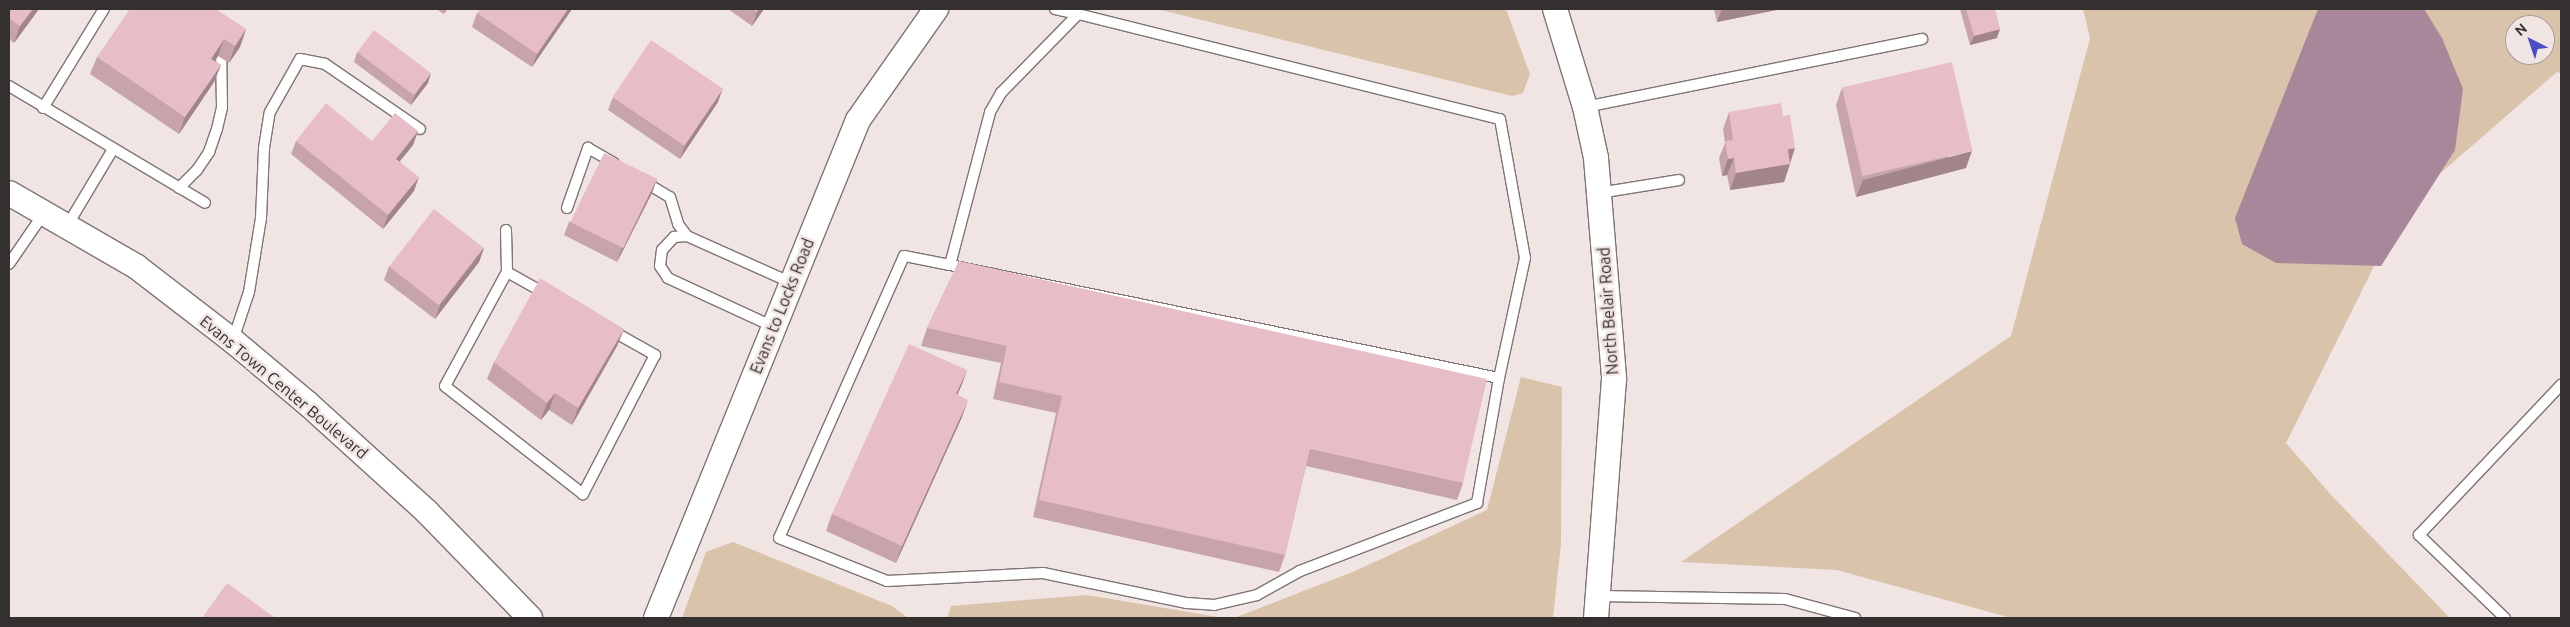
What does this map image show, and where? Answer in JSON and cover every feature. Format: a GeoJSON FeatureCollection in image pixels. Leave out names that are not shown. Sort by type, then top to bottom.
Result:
{"type":"FeatureCollection","features":[{"type":"Feature","properties":{"kind":"street","name":"Evans to Locks Road"},"geometry":{"type":"LineString","coordinates":[[656,618],[858,120],[936,9]]}},
{"type":"Feature","properties":{"kind":"street","name":"North Belair Road"},"geometry":{"type":"LineString","coordinates":[[1555,9],[1585,107],[1599,193],[1614,378],[1597,607]]}},
{"type":"Feature","properties":{"kind":"street","name":"Evans Town Center Boulevard"},"geometry":{"type":"LineString","coordinates":[[9,192],[137,267],[232,341],[307,403],[427,512],[530,618]]}},
{"type":"Feature","properties":{"kind":"lane"},"geometry":{"type":"LineString","coordinates":[[43,108],[104,9]]}},
{"type":"Feature","properties":{"kind":"lane"},"geometry":{"type":"LineString","coordinates":[[1055,9],[1500,119],[1526,258],[1500,378],[1477,504],[1300,571],[1256,595],[1214,605],[1187,604],[1043,573],[887,581],[779,538],[904,256],[1500,378]]}},
{"type":"Feature","properties":{"kind":"lane"},"geometry":{"type":"LineString","coordinates":[[950,265],[990,112],[1001,93],[1078,14]]}},
{"type":"Feature","properties":{"kind":"lane"},"geometry":{"type":"LineString","coordinates":[[179,188],[198,170],[209,152],[217,129],[222,108],[221,29]]}},
{"type":"Feature","properties":{"kind":"lane"},"geometry":{"type":"LineString","coordinates":[[1585,107],[1922,39]]}},
{"type":"Feature","properties":{"kind":"lane"},"geometry":{"type":"LineString","coordinates":[[232,341],[249,292],[260,228],[264,148],[270,112],[300,59],[325,64],[420,129]]}},
{"type":"Feature","properties":{"kind":"lane"},"geometry":{"type":"LineString","coordinates":[[9,86],[204,203]]}},
{"type":"Feature","properties":{"kind":"lane"},"geometry":{"type":"LineString","coordinates":[[567,208],[588,148],[670,197],[678,224],[687,236]]}},
{"type":"Feature","properties":{"kind":"lane"},"geometry":{"type":"LineString","coordinates":[[68,226],[113,149]]}},
{"type":"Feature","properties":{"kind":"lane"},"geometry":{"type":"LineString","coordinates":[[1599,193],[1680,180]]}},
{"type":"Feature","properties":{"kind":"lane"},"geometry":{"type":"LineString","coordinates":[[9,264],[44,213]]}},
{"type":"Feature","properties":{"kind":"lane"},"geometry":{"type":"LineString","coordinates":[[506,230],[507,272],[445,386],[583,494],[655,355],[507,272]]}},
{"type":"Feature","properties":{"kind":"lane"},"geometry":{"type":"LineString","coordinates":[[774,327],[662,273],[659,260],[666,243],[679,235],[687,236],[792,283]]}},
{"type":"Feature","properties":{"kind":"lane"},"geometry":{"type":"LineString","coordinates":[[2505,618],[2419,535],[2561,385]]}},
{"type":"Feature","properties":{"kind":"lane"},"geometry":{"type":"LineString","coordinates":[[1597,607],[1785,599],[1822,614],[1855,618]]}},
{"type":"Feature","properties":{"kind":"shaded area"},"geometry":{"type":"Polygon","coordinates":[[[1157,9],[1506,9],[1530,74],[1523,93],[1512,96],[1157,9]]]}},
{"type":"Feature","properties":{"kind":"shaded area"},"geometry":{"type":"Polygon","coordinates":[[[2083,9],[2561,9],[2561,73],[2557,72],[2405,204],[2286,443],[2332,496],[2450,618],[2011,618],[1837,570],[1681,562],[2011,336],[2090,38],[2083,9]]]}},
{"type":"Feature","properties":{"kind":"shaded area"},"geometry":{"type":"Polygon","coordinates":[[[2318,9],[2424,9],[2442,38],[2463,89],[2455,150],[2381,266],[2276,263],[2242,244],[2235,218],[2318,9]]]}},
{"type":"Feature","properties":{"kind":"shaded area"},"geometry":{"type":"Polygon","coordinates":[[[1521,377],[1562,387],[1561,543],[1553,618],[1234,618],[1355,571],[1487,510],[1521,377]]]}},
{"type":"Feature","properties":{"kind":"shaded area"},"geometry":{"type":"Polygon","coordinates":[[[733,542],[892,606],[908,618],[682,618],[706,552],[733,542]]]}},
{"type":"Feature","properties":{"kind":"shaded area"},"geometry":{"type":"Polygon","coordinates":[[[1087,595],[1224,618],[947,618],[951,606],[1087,595]]]}},
{"type":"Feature","properties":{"kind":"building"},"geometry":{"type":"Polygon","coordinates":[[[9,9],[33,9],[20,26],[9,18],[9,9]]]}},
{"type":"Feature","properties":{"kind":"building"},"geometry":{"type":"Polygon","coordinates":[[[130,9],[216,9],[246,29],[235,46],[224,39],[211,59],[221,65],[185,117],[97,57],[130,9]]]}},
{"type":"Feature","properties":{"kind":"building"},"geometry":{"type":"Polygon","coordinates":[[[480,9],[568,9],[537,54],[477,13],[480,9]]]}},
{"type":"Feature","properties":{"kind":"building"},"geometry":{"type":"Polygon","coordinates":[[[1966,9],[1995,9],[2000,29],[1974,36],[1966,9]]]}},
{"type":"Feature","properties":{"kind":"building"},"geometry":{"type":"Polygon","coordinates":[[[374,30],[431,73],[414,95],[357,52],[374,30]]]}},
{"type":"Feature","properties":{"kind":"building"},"geometry":{"type":"Polygon","coordinates":[[[651,40],[723,89],[685,146],[612,97],[651,40]]]}},
{"type":"Feature","properties":{"kind":"building"},"geometry":{"type":"Polygon","coordinates":[[[1952,62],[1972,151],[1862,176],[1842,87],[1952,62]]]}},
{"type":"Feature","properties":{"kind":"building"},"geometry":{"type":"Polygon","coordinates":[[[326,103],[372,141],[395,113],[418,131],[396,159],[419,177],[388,215],[296,141],[326,103]]]}},
{"type":"Feature","properties":{"kind":"building"},"geometry":{"type":"Polygon","coordinates":[[[1781,103],[1783,116],[1790,115],[1795,148],[1788,149],[1790,164],[1736,173],[1734,158],[1728,159],[1725,141],[1733,140],[1729,112],[1781,103]]]}},
{"type":"Feature","properties":{"kind":"building"},"geometry":{"type":"Polygon","coordinates":[[[604,153],[657,179],[623,248],[570,222],[604,153]]]}},
{"type":"Feature","properties":{"kind":"building"},"geometry":{"type":"Polygon","coordinates":[[[434,209],[484,248],[439,305],[389,267],[434,209]]]}},
{"type":"Feature","properties":{"kind":"building"},"geometry":{"type":"Polygon","coordinates":[[[959,261],[1487,379],[1463,483],[1310,449],[1285,555],[1039,500],[1062,396],[999,382],[1007,346],[927,328],[959,261]]]}},
{"type":"Feature","properties":{"kind":"building"},"geometry":{"type":"Polygon","coordinates":[[[540,278],[624,329],[578,408],[555,393],[547,403],[494,362],[540,278]]]}},
{"type":"Feature","properties":{"kind":"building"},"geometry":{"type":"Polygon","coordinates":[[[909,344],[967,370],[956,394],[968,400],[902,546],[832,514],[909,344]]]}},
{"type":"Feature","properties":{"kind":"building"},"geometry":{"type":"Polygon","coordinates":[[[227,583],[274,617],[202,618],[227,583]]]}}]}
